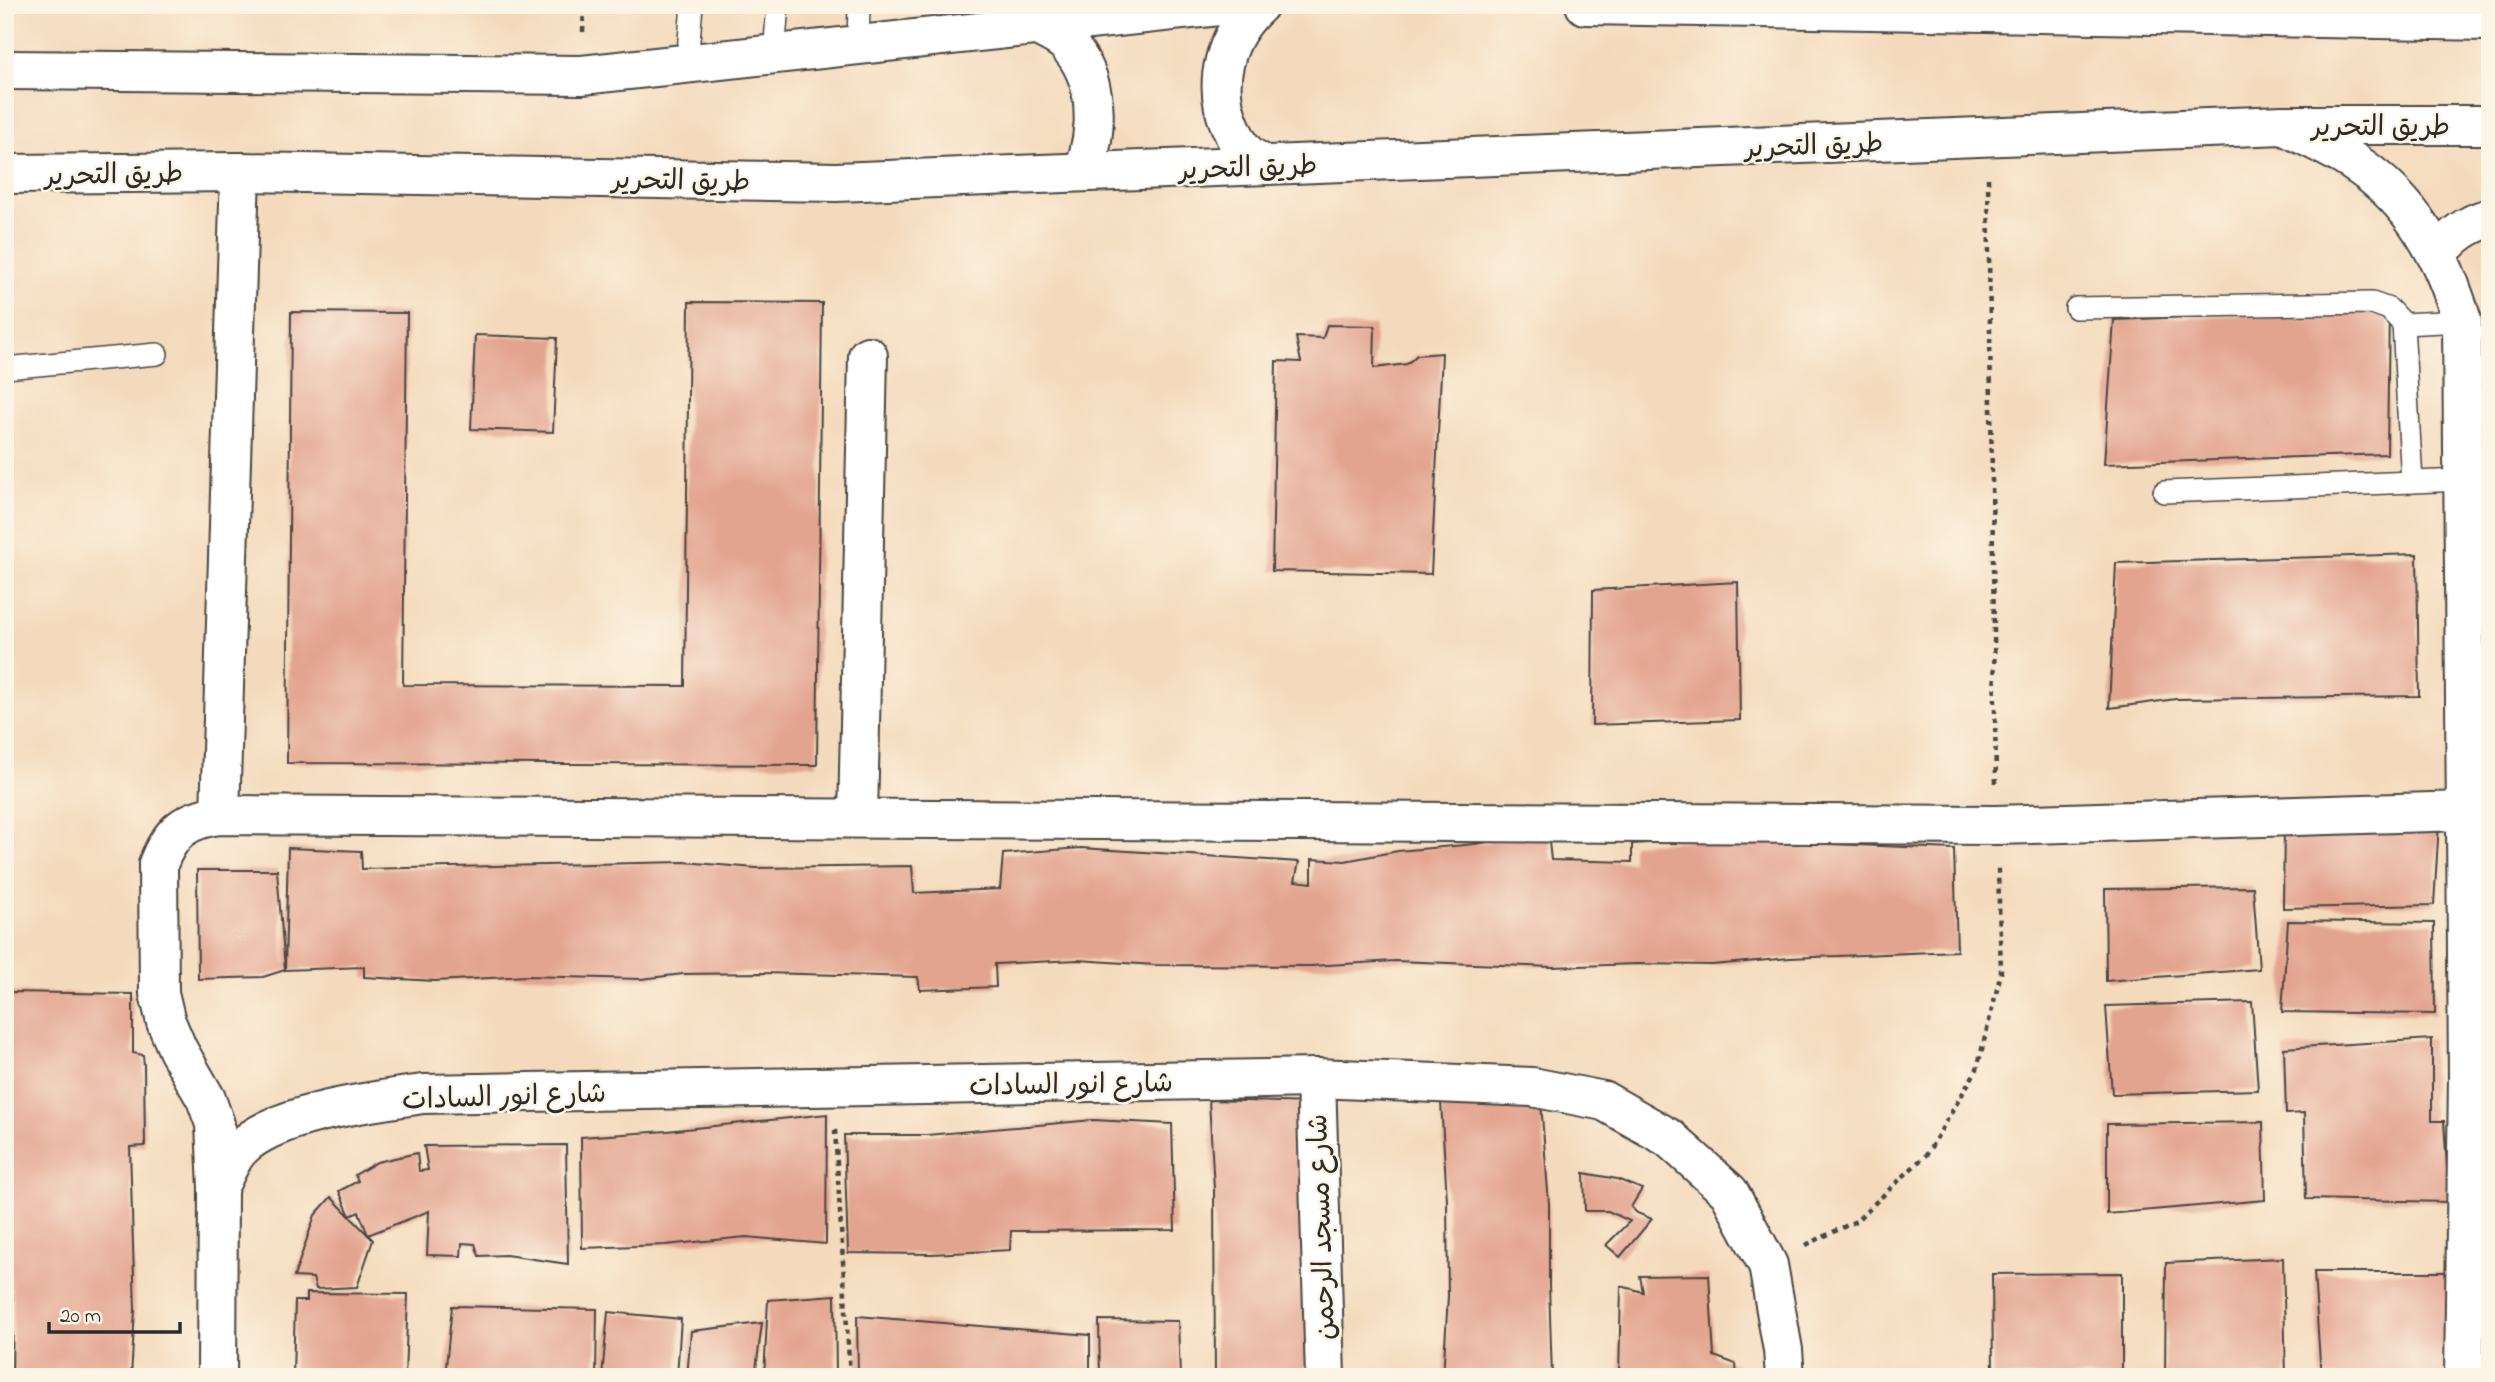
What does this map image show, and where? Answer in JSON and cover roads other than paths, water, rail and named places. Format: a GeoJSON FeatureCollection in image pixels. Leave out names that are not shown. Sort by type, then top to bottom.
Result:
{"type":"FeatureCollection","features":[{"type":"Feature","properties":{"kind":"street"},"geometry":{"type":"LineString","coordinates":[[5,70],[582,75],[1228,5]]}},
{"type":"Feature","properties":{"kind":"street"},"geometry":{"type":"LineString","coordinates":[[1259,5],[1235,33],[1222,74],[1222,96],[1226,117],[1234,136],[1247,154],[1265,165]]}},
{"type":"Feature","properties":{"kind":"street"},"geometry":{"type":"LineString","coordinates":[[1586,5],[2373,13],[2490,21]]}},
{"type":"Feature","properties":{"kind":"street"},"geometry":{"type":"LineString","coordinates":[[1038,26],[1066,43],[1089,84],[1095,131],[1083,172]]}},
{"type":"Feature","properties":{"kind":"street"},"geometry":{"type":"LineString","coordinates":[[2283,125],[2356,163],[2388,189],[2415,220],[2438,254],[2462,321],[2466,811],[2479,1076],[2464,1377]]}},
{"type":"Feature","properties":{"kind":"street","name":"طريق التحرير"},"geometry":{"type":"LineString","coordinates":[[5,174],[240,172],[836,182],[2283,125],[2490,125]]}},
{"type":"Feature","properties":{"kind":"street"},"geometry":{"type":"LineString","coordinates":[[220,815],[240,172]]}},
{"type":"Feature","properties":{"kind":"street"},"geometry":{"type":"LineString","coordinates":[[2438,254],[2451,238],[2468,226],[2490,218]]}},
{"type":"Feature","properties":{"kind":"street"},"geometry":{"type":"LineString","coordinates":[[858,818],[869,356]]}},
{"type":"Feature","properties":{"kind":"street"},"geometry":{"type":"LineString","coordinates":[[217,1377],[218,1188],[215,1124],[206,1099],[174,1041],[159,993],[158,864],[164,848],[174,834],[187,823],[203,817],[1996,825],[2466,811]]}},
{"type":"Feature","properties":{"kind":"street","name":"شارع انور السادات"},"geometry":{"type":"LineString","coordinates":[[218,1188],[239,1151],[267,1130],[317,1114],[423,1094],[1316,1078],[1532,1087],[1604,1101],[1669,1138],[1729,1192],[1768,1265],[1785,1377]]}},
{"type":"Feature","properties":{"kind":"street","name":"شارع مسجد الرحمن"},"geometry":{"type":"LineString","coordinates":[[1316,1078],[1325,1377]]}},
{"type":"Feature","properties":{"kind":"lane"},"geometry":{"type":"LineString","coordinates":[[687,64],[692,5]]}},
{"type":"Feature","properties":{"kind":"lane"},"geometry":{"type":"LineString","coordinates":[[774,54],[778,5]]}},
{"type":"Feature","properties":{"kind":"lane"},"geometry":{"type":"LineString","coordinates":[[858,45],[859,5]]}},
{"type":"Feature","properties":{"kind":"lane"},"geometry":{"type":"LineString","coordinates":[[2076,308],[2372,303],[2389,309],[2403,324],[2412,482]]}},
{"type":"Feature","properties":{"kind":"lane"},"geometry":{"type":"LineString","coordinates":[[2403,324],[2462,321]]}},
{"type":"Feature","properties":{"kind":"lane"},"geometry":{"type":"LineString","coordinates":[[5,368],[157,354]]}},
{"type":"Feature","properties":{"kind":"lane"},"geometry":{"type":"LineString","coordinates":[[2164,492],[2462,480]]}}]}
